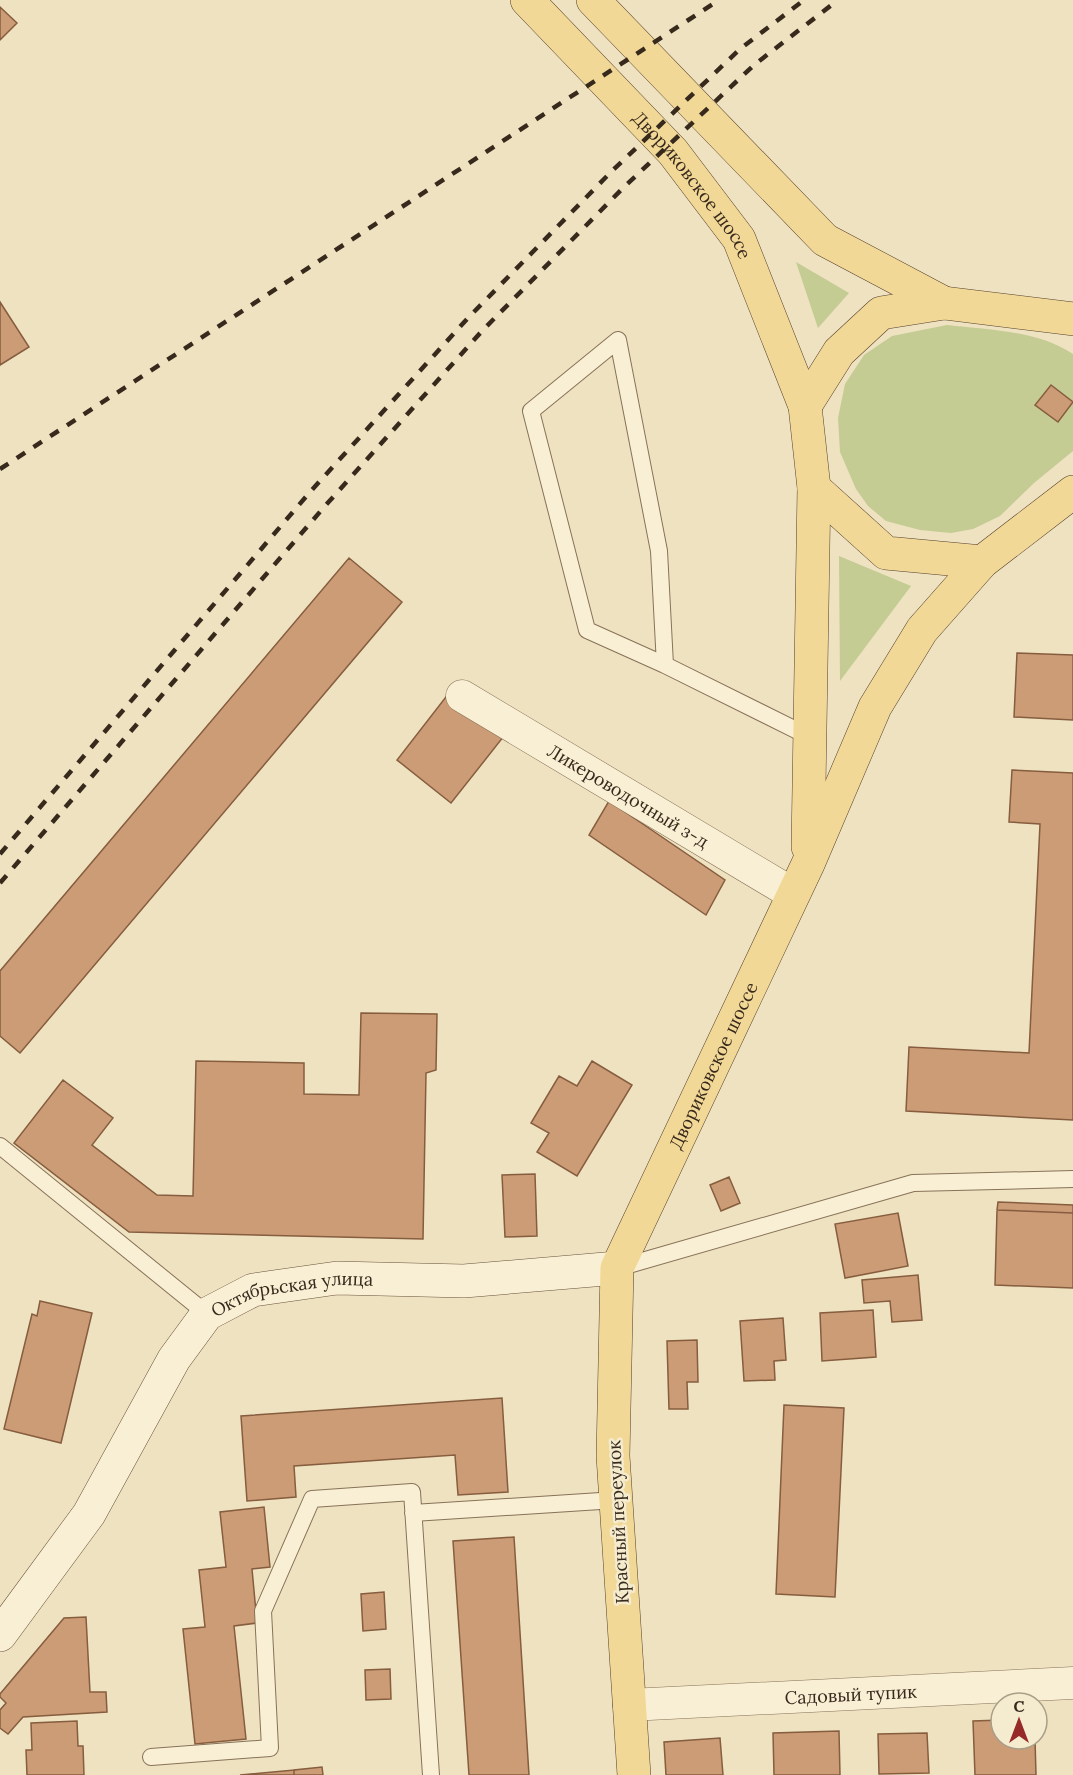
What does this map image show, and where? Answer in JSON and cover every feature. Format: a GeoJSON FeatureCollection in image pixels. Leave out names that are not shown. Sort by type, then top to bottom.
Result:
{"type":"FeatureCollection","features":[{"type":"Feature","properties":{"kind":"main road","name":"Двориковское шоссе"},"geometry":{"type":"LineString","coordinates":[[527,0],[673,152],[738,239],[805,406],[813,488],[808,864]]}},
{"type":"Feature","properties":{"kind":"main road"},"geometry":{"type":"LineString","coordinates":[[593,0],[825,240],[944,303]]}},
{"type":"Feature","properties":{"kind":"main road"},"geometry":{"type":"LineString","coordinates":[[805,406],[839,352],[881,313],[944,303],[1073,319]]}},
{"type":"Feature","properties":{"kind":"main road"},"geometry":{"type":"LineString","coordinates":[[813,488],[886,553],[982,562]]}},
{"type":"Feature","properties":{"kind":"main road","name":"Двориковское шоссе"},"geometry":{"type":"LineString","coordinates":[[617,1268],[808,864],[875,707],[922,630],[982,562],[1073,492]]}},
{"type":"Feature","properties":{"kind":"main road","name":"Октябрьская улица"},"geometry":{"type":"LineString","coordinates":[[0,1635],[88,1514],[174,1359],[207,1314],[254,1290],[337,1278],[464,1281],[617,1268]]}},
{"type":"Feature","properties":{"kind":"main road","name":"Красный переулок"},"geometry":{"type":"LineString","coordinates":[[617,1268],[613,1456],[634,1775]]}},
{"type":"Feature","properties":{"kind":"street","name":"Ликероводочный з-д"},"geometry":{"type":"LineString","coordinates":[[462,696],[793,894]]}},
{"type":"Feature","properties":{"kind":"street","name":"Садовый тупик"},"geometry":{"type":"LineString","coordinates":[[629,1705],[1073,1683]]}},
{"type":"Feature","properties":{"kind":"lane"},"geometry":{"type":"LineString","coordinates":[[665,665],[658,551],[618,340],[531,411],[587,630],[665,665],[810,737]]}},
{"type":"Feature","properties":{"kind":"lane"},"geometry":{"type":"LineString","coordinates":[[0,1146],[207,1314]]}},
{"type":"Feature","properties":{"kind":"lane"},"geometry":{"type":"LineString","coordinates":[[617,1268],[913,1182],[1073,1179]]}},
{"type":"Feature","properties":{"kind":"lane"},"geometry":{"type":"LineString","coordinates":[[151,1757],[270,1748],[263,1611],[312,1499],[412,1492],[431,1775]]}},
{"type":"Feature","properties":{"kind":"lane"},"geometry":{"type":"LineString","coordinates":[[413,1513],[616,1500]]}},
{"type":"Feature","properties":{"kind":"green space"},"geometry":{"type":"Polygon","coordinates":[[[796,262],[849,293],[818,328],[796,262]]]}},
{"type":"Feature","properties":{"kind":"green space"},"geometry":{"type":"Polygon","coordinates":[[[947,325],[1012,332],[1044,340],[1073,354],[1073,451],[1034,483],[1000,516],[973,529],[951,533],[920,530],[886,521],[868,506],[856,489],[840,452],[838,418],[845,384],[864,355],[892,336],[947,325]]]}},
{"type":"Feature","properties":{"kind":"green space"},"geometry":{"type":"Polygon","coordinates":[[[839,556],[911,586],[840,681],[839,556]]]}},
{"type":"Feature","properties":{"kind":"building"},"geometry":{"type":"Polygon","coordinates":[[[0,7],[17,23],[0,40],[0,7]]]}},
{"type":"Feature","properties":{"kind":"building"},"geometry":{"type":"Polygon","coordinates":[[[0,302],[29,347],[0,365],[0,302]]]}},
{"type":"Feature","properties":{"kind":"building"},"geometry":{"type":"Polygon","coordinates":[[[1051,385],[1073,402],[1058,422],[1035,405],[1051,385]]]}},
{"type":"Feature","properties":{"kind":"building"},"geometry":{"type":"Polygon","coordinates":[[[349,558],[402,602],[20,1053],[0,1036],[0,971],[349,558]]]}},
{"type":"Feature","properties":{"kind":"building"},"geometry":{"type":"Polygon","coordinates":[[[1017,653],[1073,655],[1073,720],[1014,717],[1017,653]]]}},
{"type":"Feature","properties":{"kind":"building"},"geometry":{"type":"Polygon","coordinates":[[[449,693],[504,736],[451,803],[397,760],[449,693]]]}},
{"type":"Feature","properties":{"kind":"building"},"geometry":{"type":"Polygon","coordinates":[[[1012,770],[1073,773],[1073,1120],[906,1111],[909,1047],[1029,1053],[1040,824],[1009,822],[1012,770]]]}},
{"type":"Feature","properties":{"kind":"building"},"geometry":{"type":"Polygon","coordinates":[[[609,801],[725,880],[706,915],[589,835],[609,801]]]}},
{"type":"Feature","properties":{"kind":"building"},"geometry":{"type":"Polygon","coordinates":[[[361,1013],[437,1014],[436,1070],[426,1073],[423,1239],[129,1232],[14,1143],[63,1080],[113,1118],[92,1145],[157,1195],[193,1196],[196,1061],[304,1063],[304,1094],[359,1095],[361,1013]]]}},
{"type":"Feature","properties":{"kind":"building"},"geometry":{"type":"Polygon","coordinates":[[[592,1061],[632,1085],[577,1176],[537,1152],[549,1133],[531,1123],[559,1076],[577,1086],[592,1061]]]}},
{"type":"Feature","properties":{"kind":"building"},"geometry":{"type":"Polygon","coordinates":[[[535,1174],[537,1236],[505,1237],[502,1175],[535,1174]]]}},
{"type":"Feature","properties":{"kind":"building"},"geometry":{"type":"Polygon","coordinates":[[[729,1177],[740,1203],[721,1211],[710,1185],[729,1177]]]}},
{"type":"Feature","properties":{"kind":"building"},"geometry":{"type":"Polygon","coordinates":[[[998,1202],[1073,1205],[1073,1213],[997,1210],[998,1202]]]}},
{"type":"Feature","properties":{"kind":"building"},"geometry":{"type":"Polygon","coordinates":[[[997,1210],[1073,1213],[1073,1288],[995,1285],[997,1210]]]}},
{"type":"Feature","properties":{"kind":"building"},"geometry":{"type":"Polygon","coordinates":[[[898,1213],[908,1266],[845,1278],[835,1224],[898,1213]]]}},
{"type":"Feature","properties":{"kind":"building"},"geometry":{"type":"Polygon","coordinates":[[[918,1275],[922,1320],[892,1322],[890,1301],[864,1303],[862,1280],[918,1275]]]}},
{"type":"Feature","properties":{"kind":"building"},"geometry":{"type":"Polygon","coordinates":[[[40,1301],[92,1313],[61,1443],[4,1429],[32,1314],[37,1316],[40,1301]]]}},
{"type":"Feature","properties":{"kind":"building"},"geometry":{"type":"Polygon","coordinates":[[[873,1310],[876,1357],[822,1361],[820,1313],[873,1310]]]}},
{"type":"Feature","properties":{"kind":"building"},"geometry":{"type":"Polygon","coordinates":[[[783,1318],[786,1360],[774,1361],[775,1380],[744,1381],[740,1321],[783,1318]]]}},
{"type":"Feature","properties":{"kind":"building"},"geometry":{"type":"Polygon","coordinates":[[[697,1340],[698,1382],[687,1382],[688,1409],[669,1409],[667,1341],[697,1340]]]}},
{"type":"Feature","properties":{"kind":"building"},"geometry":{"type":"Polygon","coordinates":[[[502,1398],[508,1492],[458,1495],[455,1455],[294,1466],[296,1497],[247,1501],[241,1416],[502,1398]]]}},
{"type":"Feature","properties":{"kind":"building"},"geometry":{"type":"Polygon","coordinates":[[[784,1405],[844,1408],[835,1597],[776,1594],[784,1405]]]}},
{"type":"Feature","properties":{"kind":"building"},"geometry":{"type":"Polygon","coordinates":[[[264,1507],[270,1567],[252,1569],[257,1623],[234,1626],[246,1739],[195,1744],[183,1629],[205,1627],[199,1570],[226,1567],[220,1512],[264,1507]]]}},
{"type":"Feature","properties":{"kind":"building"},"geometry":{"type":"Polygon","coordinates":[[[514,1537],[529,1775],[469,1775],[453,1541],[514,1537]]]}},
{"type":"Feature","properties":{"kind":"building"},"geometry":{"type":"Polygon","coordinates":[[[384,1592],[386,1629],[363,1631],[361,1594],[384,1592]]]}},
{"type":"Feature","properties":{"kind":"building"},"geometry":{"type":"Polygon","coordinates":[[[86,1617],[90,1692],[106,1692],[107,1712],[23,1717],[8,1734],[0,1728],[0,1710],[6,1703],[0,1694],[64,1618],[86,1617]]]}},
{"type":"Feature","properties":{"kind":"building"},"geometry":{"type":"Polygon","coordinates":[[[390,1669],[391,1699],[366,1700],[365,1670],[390,1669]]]}},
{"type":"Feature","properties":{"kind":"building"},"geometry":{"type":"Polygon","coordinates":[[[989,1720],[989,1751],[1035,1751],[1036,1775],[975,1775],[973,1721],[989,1720]]]}},
{"type":"Feature","properties":{"kind":"building"},"geometry":{"type":"Polygon","coordinates":[[[77,1721],[78,1746],[83,1746],[84,1775],[27,1775],[26,1750],[32,1750],[31,1723],[77,1721]]]}},
{"type":"Feature","properties":{"kind":"building"},"geometry":{"type":"Polygon","coordinates":[[[839,1731],[840,1775],[774,1775],[773,1733],[839,1731]]]}},
{"type":"Feature","properties":{"kind":"building"},"geometry":{"type":"Polygon","coordinates":[[[927,1733],[929,1773],[879,1774],[878,1734],[927,1733]]]}},
{"type":"Feature","properties":{"kind":"building"},"geometry":{"type":"Polygon","coordinates":[[[720,1738],[723,1775],[666,1775],[664,1742],[720,1738]]]}},
{"type":"Feature","properties":{"kind":"building"},"geometry":{"type":"Polygon","coordinates":[[[322,1767],[323,1775],[294,1775],[294,1770],[322,1767]]]}},
{"type":"Feature","properties":{"kind":"building"},"geometry":{"type":"Polygon","coordinates":[[[294,1770],[294,1775],[240,1775],[294,1770]]]}},
{"type":"Feature","properties":{"kind":"railway"},"geometry":{"type":"LineString","coordinates":[[0,469],[719,0]]}},
{"type":"Feature","properties":{"kind":"railway"},"geometry":{"type":"LineString","coordinates":[[0,854],[310,492],[467,319],[611,172],[740,49],[804,0]]}},
{"type":"Feature","properties":{"kind":"railway"},"geometry":{"type":"LineString","coordinates":[[0,883],[325,506],[482,331],[623,188],[754,65],[838,0]]}}]}
